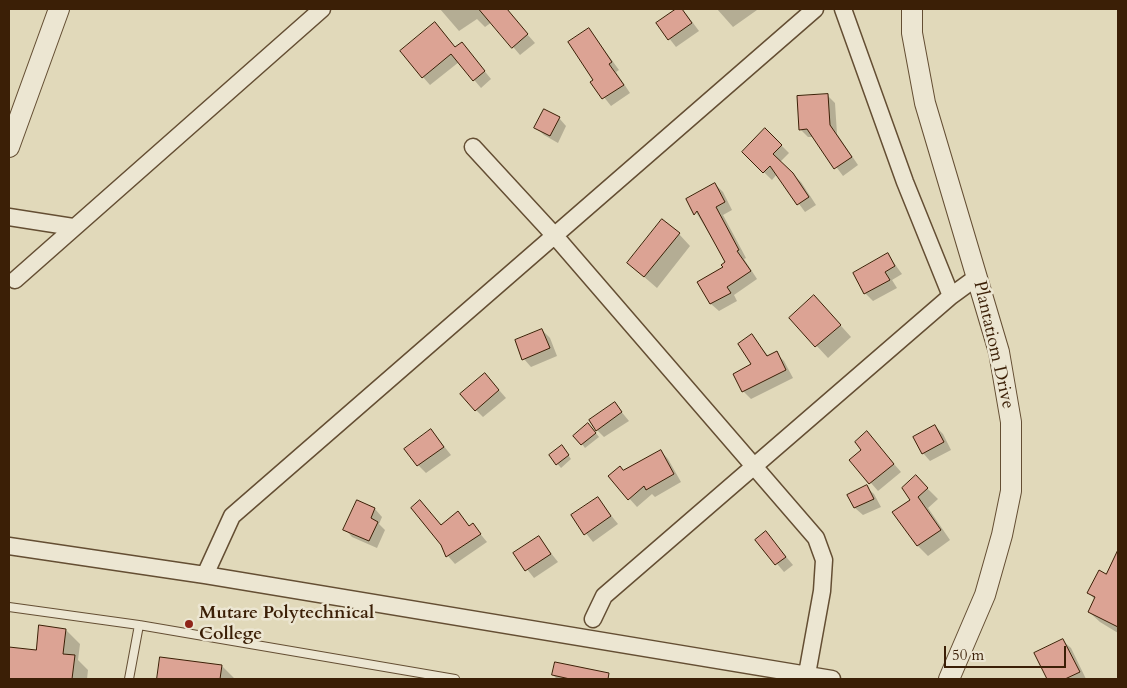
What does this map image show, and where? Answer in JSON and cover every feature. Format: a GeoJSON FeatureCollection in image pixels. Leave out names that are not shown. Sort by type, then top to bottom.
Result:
{"type":"FeatureCollection","features":[{"type":"Feature","properties":{"kind":"street"},"geometry":{"type":"LineString","coordinates":[[9,147],[59,9]]}},
{"type":"Feature","properties":{"kind":"street"},"geometry":{"type":"LineString","coordinates":[[15,280],[322,9]]}},
{"type":"Feature","properties":{"kind":"street"},"geometry":{"type":"LineString","coordinates":[[205,575],[232,516],[815,9]]}},
{"type":"Feature","properties":{"kind":"street"},"geometry":{"type":"LineString","coordinates":[[843,9],[905,182],[952,296]]}},
{"type":"Feature","properties":{"kind":"street","name":"Plantatiom Drive"},"geometry":{"type":"LineString","coordinates":[[912,9],[912,32],[925,103],[999,352],[1011,422],[1012,491],[985,595],[949,679]]}},
{"type":"Feature","properties":{"kind":"street"},"geometry":{"type":"LineString","coordinates":[[473,147],[555,236],[753,468],[816,538],[824,560],[822,591],[807,674]]}},
{"type":"Feature","properties":{"kind":"street"},"geometry":{"type":"LineString","coordinates":[[9,217],[73,227]]}},
{"type":"Feature","properties":{"kind":"street"},"geometry":{"type":"LineString","coordinates":[[593,619],[604,596],[952,296],[977,277]]}},
{"type":"Feature","properties":{"kind":"street"},"geometry":{"type":"LineString","coordinates":[[9,546],[205,575],[832,679]]}},
{"type":"Feature","properties":{"kind":"lane"},"geometry":{"type":"LineString","coordinates":[[9,607],[139,625],[455,679]]}},
{"type":"Feature","properties":{"kind":"lane"},"geometry":{"type":"LineString","coordinates":[[129,679],[139,625]]}},
{"type":"Feature","properties":{"kind":"building"},"geometry":{"type":"Polygon","coordinates":[[[479,9],[507,9],[528,34],[512,48],[479,9]]]}},
{"type":"Feature","properties":{"kind":"building"},"geometry":{"type":"Polygon","coordinates":[[[676,9],[682,9],[692,23],[668,40],[656,23],[676,9]]]}},
{"type":"Feature","properties":{"kind":"building"},"geometry":{"type":"Polygon","coordinates":[[[435,22],[455,47],[462,42],[485,71],[473,81],[451,54],[422,78],[400,51],[435,22]]]}},
{"type":"Feature","properties":{"kind":"building"},"geometry":{"type":"Polygon","coordinates":[[[589,28],[612,62],[609,64],[624,85],[602,99],[590,82],[593,80],[568,42],[589,28]]]}},
{"type":"Feature","properties":{"kind":"building"},"geometry":{"type":"Polygon","coordinates":[[[828,94],[830,125],[852,157],[834,169],[807,129],[799,130],[797,96],[828,94]]]}},
{"type":"Feature","properties":{"kind":"building"},"geometry":{"type":"Polygon","coordinates":[[[544,109],[560,117],[550,136],[534,128],[544,109]]]}},
{"type":"Feature","properties":{"kind":"building"},"geometry":{"type":"Polygon","coordinates":[[[765,128],[782,145],[773,154],[793,173],[809,197],[797,205],[770,166],[763,173],[742,152],[765,128]]]}},
{"type":"Feature","properties":{"kind":"building"},"geometry":{"type":"Polygon","coordinates":[[[715,183],[725,202],[716,207],[739,250],[737,251],[751,271],[727,287],[731,293],[710,304],[697,282],[723,267],[721,265],[725,262],[697,211],[694,215],[686,199],[715,183]]]}},
{"type":"Feature","properties":{"kind":"building"},"geometry":{"type":"Polygon","coordinates":[[[662,219],[680,233],[644,277],[627,263],[662,219]]]}},
{"type":"Feature","properties":{"kind":"building"},"geometry":{"type":"Polygon","coordinates":[[[888,253],[895,266],[885,272],[890,280],[864,294],[853,273],[888,253]]]}},
{"type":"Feature","properties":{"kind":"building"},"geometry":{"type":"Polygon","coordinates":[[[814,295],[841,325],[815,347],[789,318],[814,295]]]}},
{"type":"Feature","properties":{"kind":"building"},"geometry":{"type":"Polygon","coordinates":[[[542,329],[550,348],[522,360],[515,340],[542,329]]]}},
{"type":"Feature","properties":{"kind":"building"},"geometry":{"type":"Polygon","coordinates":[[[752,334],[767,356],[777,351],[786,370],[742,392],[733,374],[751,364],[738,344],[752,334]]]}},
{"type":"Feature","properties":{"kind":"building"},"geometry":{"type":"Polygon","coordinates":[[[485,373],[499,390],[475,411],[460,394],[485,373]]]}},
{"type":"Feature","properties":{"kind":"building"},"geometry":{"type":"Polygon","coordinates":[[[615,402],[622,412],[596,431],[589,420],[615,402]]]}},
{"type":"Feature","properties":{"kind":"building"},"geometry":{"type":"Polygon","coordinates":[[[588,423],[596,433],[581,445],[573,436],[588,423]]]}},
{"type":"Feature","properties":{"kind":"building"},"geometry":{"type":"Polygon","coordinates":[[[935,425],[944,442],[922,454],[913,437],[935,425]]]}},
{"type":"Feature","properties":{"kind":"building"},"geometry":{"type":"Polygon","coordinates":[[[431,429],[444,447],[417,466],[404,449],[431,429]]]}},
{"type":"Feature","properties":{"kind":"building"},"geometry":{"type":"Polygon","coordinates":[[[867,431],[894,464],[869,484],[849,460],[861,450],[855,442],[867,431]]]}},
{"type":"Feature","properties":{"kind":"building"},"geometry":{"type":"Polygon","coordinates":[[[562,445],[569,455],[556,465],[549,455],[562,445]]]}},
{"type":"Feature","properties":{"kind":"building"},"geometry":{"type":"Polygon","coordinates":[[[661,450],[674,474],[646,490],[644,486],[628,500],[608,476],[620,466],[623,470],[661,450]]]}},
{"type":"Feature","properties":{"kind":"building"},"geometry":{"type":"Polygon","coordinates":[[[916,475],[928,488],[918,497],[941,530],[917,546],[892,512],[910,500],[902,488],[916,475]]]}},
{"type":"Feature","properties":{"kind":"building"},"geometry":{"type":"Polygon","coordinates":[[[867,485],[874,499],[854,508],[847,495],[867,485]]]}},
{"type":"Feature","properties":{"kind":"building"},"geometry":{"type":"Polygon","coordinates":[[[598,497],[611,516],[584,535],[571,515],[598,497]]]}},
{"type":"Feature","properties":{"kind":"building"},"geometry":{"type":"Polygon","coordinates":[[[357,500],[375,508],[371,518],[378,522],[369,541],[343,530],[357,500]]]}},
{"type":"Feature","properties":{"kind":"building"},"geometry":{"type":"Polygon","coordinates":[[[420,500],[441,525],[458,511],[469,526],[473,523],[481,534],[446,557],[441,545],[411,508],[420,500]]]}},
{"type":"Feature","properties":{"kind":"building"},"geometry":{"type":"Polygon","coordinates":[[[766,531],[786,557],[775,565],[755,540],[766,531]]]}},
{"type":"Feature","properties":{"kind":"building"},"geometry":{"type":"Polygon","coordinates":[[[539,536],[551,554],[525,571],[513,553],[539,536]]]}},
{"type":"Feature","properties":{"kind":"building"},"geometry":{"type":"Polygon","coordinates":[[[1118,550],[1118,627],[1088,612],[1095,597],[1087,593],[1099,570],[1106,574],[1118,550]]]}},
{"type":"Feature","properties":{"kind":"building"},"geometry":{"type":"Polygon","coordinates":[[[39,625],[66,629],[63,654],[75,655],[72,679],[9,679],[9,647],[36,650],[39,625]]]}},
{"type":"Feature","properties":{"kind":"building"},"geometry":{"type":"Polygon","coordinates":[[[1063,639],[1080,672],[1065,679],[1047,679],[1034,653],[1063,639]]]}},
{"type":"Feature","properties":{"kind":"building"},"geometry":{"type":"Polygon","coordinates":[[[160,657],[222,665],[220,679],[157,679],[160,657]]]}},
{"type":"Feature","properties":{"kind":"building"},"geometry":{"type":"Polygon","coordinates":[[[555,662],[609,673],[608,679],[570,679],[552,675],[555,662]]]}},
{"type":"Feature","properties":{"kind":"place","name":"Mutare Polytechnical College"},"geometry":{"type":"Point","coordinates":[189,624]}}]}
